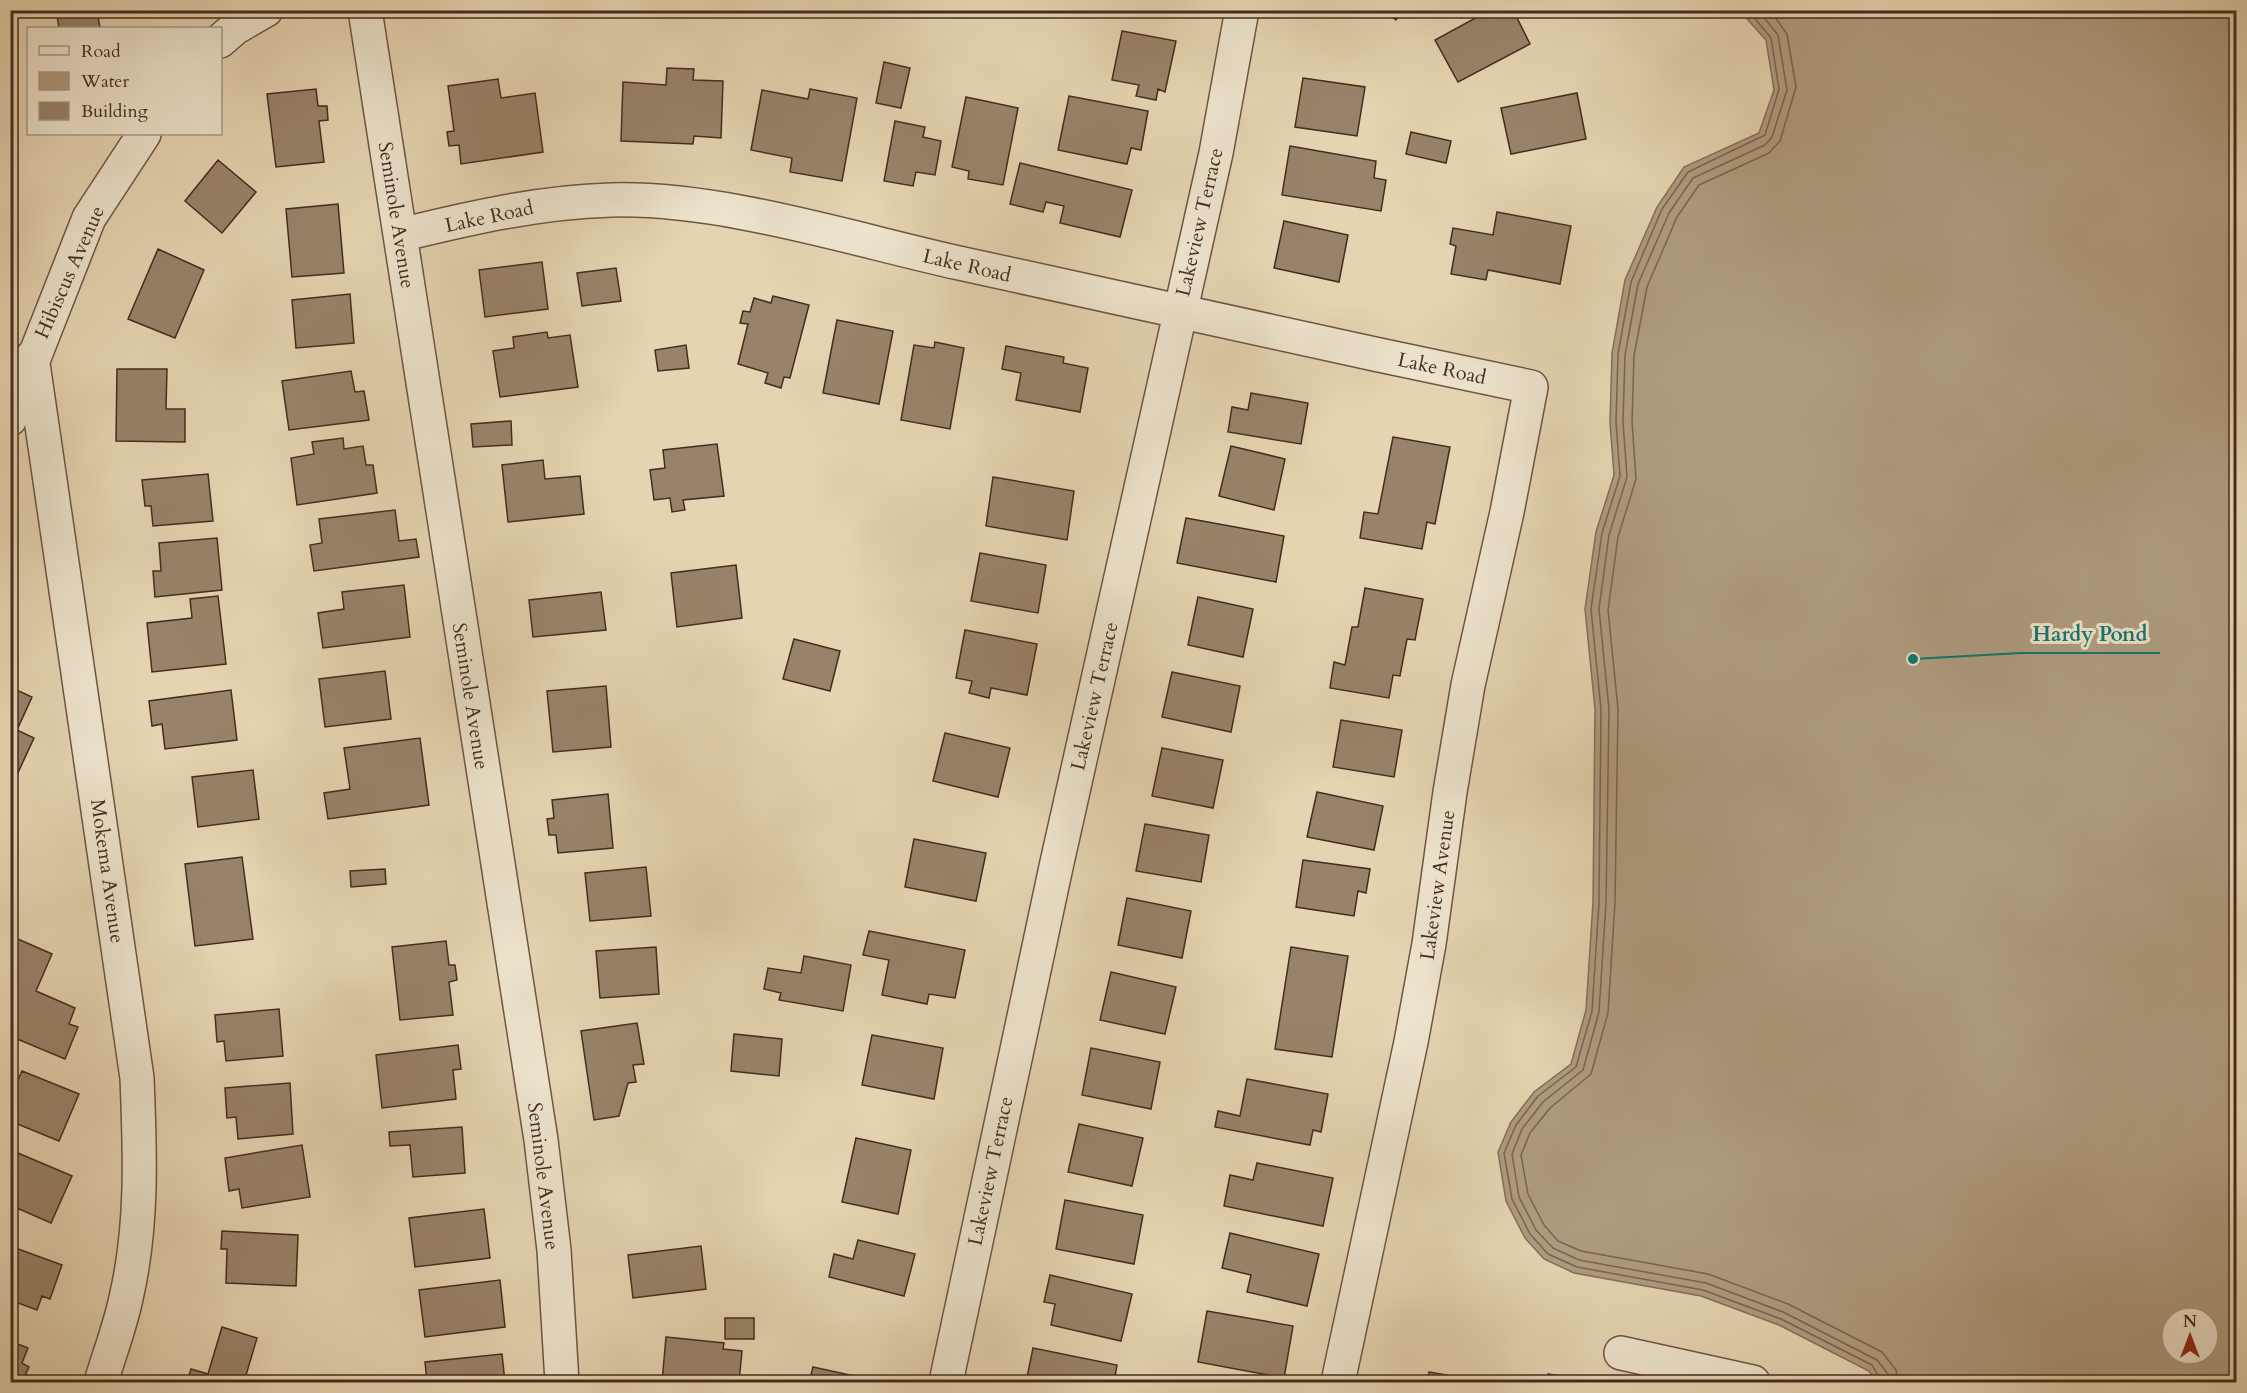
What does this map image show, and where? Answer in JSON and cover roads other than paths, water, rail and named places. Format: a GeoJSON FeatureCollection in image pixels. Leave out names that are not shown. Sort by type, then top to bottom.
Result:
{"type":"FeatureCollection","features":[{"type":"Feature","properties":{"kind":"street"},"geometry":{"type":"LineString","coordinates":[[222,40],[235,28],[266,10]]}},
{"type":"Feature","properties":{"kind":"street","name":"Seminole Avenue"},"geometry":{"type":"LineString","coordinates":[[365,10],[541,1140],[554,1250],[562,1383]]}},
{"type":"Feature","properties":{"kind":"street","name":"Lakeview Terrace"},"geometry":{"type":"LineString","coordinates":[[946,1383],[1056,867],[1178,312],[1216,153],[1242,10]]}},
{"type":"Feature","properties":{"kind":"street","name":"Hibiscus Avenue"},"geometry":{"type":"LineString","coordinates":[[10,419],[32,357],[89,218],[143,135]]}},
{"type":"Feature","properties":{"kind":"street","name":"Lake Road"},"geometry":{"type":"LineString","coordinates":[[400,235],[544,204],[614,200],[688,204],[775,220],[1178,312],[1531,387]]}},
{"type":"Feature","properties":{"kind":"street","name":"Mokema Avenue"},"geometry":{"type":"LineString","coordinates":[[32,357],[137,1078],[140,1158],[137,1230],[126,1298],[101,1383]]}},
{"type":"Feature","properties":{"kind":"street","name":"Lakeview Avenue"},"geometry":{"type":"LineString","coordinates":[[1338,1383],[1430,944],[1450,792],[1468,685],[1508,512],[1531,387]]}},
{"type":"Feature","properties":{"kind":"street"},"geometry":{"type":"LineString","coordinates":[[1621,1353],[1740,1381]]}},
{"type":"Feature","properties":{"kind":"water"},"geometry":{"type":"Polygon","coordinates":[[[1740,11],[2236,11],[2236,1382],[1877,1382],[1869,1371],[1779,1325],[1701,1296],[1574,1273],[1544,1259],[1525,1238],[1506,1201],[1498,1152],[1511,1122],[1534,1092],[1571,1064],[1586,1010],[1593,902],[1595,709],[1585,609],[1596,532],[1614,475],[1610,423],[1612,353],[1625,280],[1657,207],[1684,167],[1759,133],[1774,90],[1766,40],[1740,11]]]}},
{"type":"Feature","properties":{"kind":"place","name":"Hardy Pond"},"geometry":{"type":"Point","coordinates":[1913,659]}}]}
